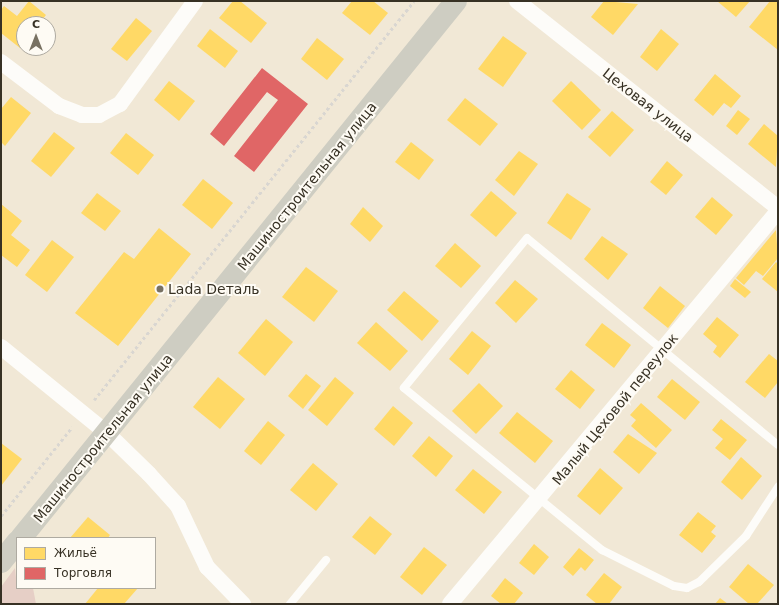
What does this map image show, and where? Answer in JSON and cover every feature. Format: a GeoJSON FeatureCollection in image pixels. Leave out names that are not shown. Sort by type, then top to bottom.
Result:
{"type":"FeatureCollection","features":[{"type":"Feature","properties":{"kind":"main road","name":"Машиностроительная улица"},"geometry":{"type":"LineString","coordinates":[[22,537],[108,434],[456,1]]}},
{"type":"Feature","properties":{"kind":"main road"},"geometry":{"type":"LineString","coordinates":[[1,562],[16,543]]}},
{"type":"Feature","properties":{"kind":"street"},"geometry":{"type":"LineString","coordinates":[[1,62],[59,106],[82,115],[99,115],[120,104],[195,1]]}},
{"type":"Feature","properties":{"kind":"street","name":"Цеховая улица"},"geometry":{"type":"LineString","coordinates":[[517,1],[778,210]]}},
{"type":"Feature","properties":{"kind":"street","name":"Малый Цеховой переулок"},"geometry":{"type":"LineString","coordinates":[[450,604],[541,500],[778,210]]}},
{"type":"Feature","properties":{"kind":"street"},"geometry":{"type":"LineString","coordinates":[[1,347],[108,434],[178,506],[207,567],[243,604]]}},
{"type":"Feature","properties":{"kind":"lane"},"geometry":{"type":"LineString","coordinates":[[778,444],[527,238],[404,388],[602,550],[674,586],[687,588],[699,582],[746,536],[778,487]]}},
{"type":"Feature","properties":{"kind":"lane"},"geometry":{"type":"LineString","coordinates":[[290,604],[326,560]]}},
{"type":"Feature","properties":{"kind":"path"},"geometry":{"type":"LineString","coordinates":[[1,516],[414,1]]}},
{"type":"Feature","properties":{"kind":"shaded area"},"geometry":{"type":"Polygon","coordinates":[[[15,568],[16,589],[33,589],[36,604],[1,604],[1,587],[15,568]]]}},
{"type":"Feature","properties":{"kind":"building: Жильё"},"geometry":{"type":"Polygon","coordinates":[[[29,1],[46,15],[45,16],[17,16],[29,1]]]}},
{"type":"Feature","properties":{"kind":"building: Жильё"},"geometry":{"type":"Polygon","coordinates":[[[233,1],[240,1],[267,23],[251,43],[219,18],[233,1]]]}},
{"type":"Feature","properties":{"kind":"building: Жильё"},"geometry":{"type":"Polygon","coordinates":[[[352,1],[373,1],[388,13],[370,35],[342,13],[352,1]]]}},
{"type":"Feature","properties":{"kind":"building: Жильё"},"geometry":{"type":"Polygon","coordinates":[[[604,1],[638,4],[613,35],[591,17],[604,1]]]}},
{"type":"Feature","properties":{"kind":"building: Жильё"},"geometry":{"type":"Polygon","coordinates":[[[717,1],[750,1],[736,17],[717,1]]]}},
{"type":"Feature","properties":{"kind":"building: Жильё"},"geometry":{"type":"Polygon","coordinates":[[[770,1],[778,1],[778,50],[749,27],[770,1]]]}},
{"type":"Feature","properties":{"kind":"building: Жильё"},"geometry":{"type":"Polygon","coordinates":[[[4,6],[17,16],[16,45],[1,33],[1,10],[4,6]]]}},
{"type":"Feature","properties":{"kind":"building: Жильё"},"geometry":{"type":"Polygon","coordinates":[[[136,18],[152,31],[127,61],[111,49],[136,18]]]}},
{"type":"Feature","properties":{"kind":"building: Жильё"},"geometry":{"type":"Polygon","coordinates":[[[210,29],[238,51],[225,68],[197,46],[210,29]]]}},
{"type":"Feature","properties":{"kind":"building: Жильё"},"geometry":{"type":"Polygon","coordinates":[[[661,29],[679,44],[657,71],[640,57],[661,29]]]}},
{"type":"Feature","properties":{"kind":"building: Жильё"},"geometry":{"type":"Polygon","coordinates":[[[503,36],[527,53],[503,87],[478,69],[503,36]]]}},
{"type":"Feature","properties":{"kind":"building: Жильё"},"geometry":{"type":"Polygon","coordinates":[[[317,38],[344,59],[327,80],[301,59],[317,38]]]}},
{"type":"Feature","properties":{"kind":"building: Жильё"},"geometry":{"type":"Polygon","coordinates":[[[715,74],[741,96],[731,108],[724,103],[713,116],[694,100],[715,74]]]}},
{"type":"Feature","properties":{"kind":"building: Жильё"},"geometry":{"type":"Polygon","coordinates":[[[169,81],[195,101],[179,121],[154,100],[169,81]]]}},
{"type":"Feature","properties":{"kind":"building: Жильё"},"geometry":{"type":"Polygon","coordinates":[[[571,81],[601,110],[582,130],[552,101],[571,81]]]}},
{"type":"Feature","properties":{"kind":"building: Жильё"},"geometry":{"type":"Polygon","coordinates":[[[11,97],[31,113],[5,146],[1,142],[1,109],[11,97]]]}},
{"type":"Feature","properties":{"kind":"building: Жильё"},"geometry":{"type":"Polygon","coordinates":[[[465,98],[498,124],[480,146],[447,120],[465,98]]]}},
{"type":"Feature","properties":{"kind":"building: Жильё"},"geometry":{"type":"Polygon","coordinates":[[[738,110],[750,119],[737,135],[726,126],[738,110]]]}},
{"type":"Feature","properties":{"kind":"building: Жильё"},"geometry":{"type":"Polygon","coordinates":[[[612,111],[634,130],[610,157],[588,137],[612,111]]]}},
{"type":"Feature","properties":{"kind":"building: Жильё"},"geometry":{"type":"Polygon","coordinates":[[[764,124],[778,136],[776,167],[748,144],[764,124]]]}},
{"type":"Feature","properties":{"kind":"building: Жильё"},"geometry":{"type":"Polygon","coordinates":[[[54,132],[75,148],[51,177],[31,161],[54,132]]]}},
{"type":"Feature","properties":{"kind":"building: Жильё"},"geometry":{"type":"Polygon","coordinates":[[[126,133],[154,155],[138,175],[110,153],[126,133]]]}},
{"type":"Feature","properties":{"kind":"building: Жильё"},"geometry":{"type":"Polygon","coordinates":[[[411,142],[434,160],[419,180],[395,162],[411,142]]]}},
{"type":"Feature","properties":{"kind":"building: Жильё"},"geometry":{"type":"Polygon","coordinates":[[[519,151],[538,164],[514,196],[495,180],[519,151]]]}},
{"type":"Feature","properties":{"kind":"building: Жильё"},"geometry":{"type":"Polygon","coordinates":[[[667,161],[683,175],[666,195],[650,182],[667,161]]]}},
{"type":"Feature","properties":{"kind":"building: Жильё"},"geometry":{"type":"Polygon","coordinates":[[[203,179],[233,203],[212,229],[182,205],[203,179]]]}},
{"type":"Feature","properties":{"kind":"building: Жильё"},"geometry":{"type":"Polygon","coordinates":[[[491,191],[517,213],[496,237],[470,215],[491,191]]]}},
{"type":"Feature","properties":{"kind":"building: Жильё"},"geometry":{"type":"Polygon","coordinates":[[[97,193],[121,211],[105,231],[81,213],[97,193]]]}},
{"type":"Feature","properties":{"kind":"building: Жильё"},"geometry":{"type":"Polygon","coordinates":[[[567,193],[591,209],[571,240],[547,223],[567,193]]]}},
{"type":"Feature","properties":{"kind":"building: Жильё"},"geometry":{"type":"Polygon","coordinates":[[[712,197],[733,215],[716,235],[695,217],[712,197]]]}},
{"type":"Feature","properties":{"kind":"building: Жильё"},"geometry":{"type":"Polygon","coordinates":[[[1,204],[22,221],[11,235],[30,250],[17,267],[1,255],[1,204]]]}},
{"type":"Feature","properties":{"kind":"building: Жильё"},"geometry":{"type":"Polygon","coordinates":[[[363,207],[383,226],[370,242],[350,224],[363,207]]]}},
{"type":"Feature","properties":{"kind":"building: Жильё"},"geometry":{"type":"Polygon","coordinates":[[[159,228],[191,254],[118,346],[75,313],[124,252],[134,259],[159,228]]]}},
{"type":"Feature","properties":{"kind":"building: Жильё"},"geometry":{"type":"Polygon","coordinates":[[[776,230],[778,258],[763,276],[756,271],[744,285],[736,278],[776,230]]]}},
{"type":"Feature","properties":{"kind":"building: Жильё"},"geometry":{"type":"Polygon","coordinates":[[[602,236],[628,254],[608,280],[584,259],[602,236]]]}},
{"type":"Feature","properties":{"kind":"building: Жильё"},"geometry":{"type":"Polygon","coordinates":[[[52,240],[74,257],[47,292],[25,275],[52,240]]]}},
{"type":"Feature","properties":{"kind":"building: Жильё"},"geometry":{"type":"Polygon","coordinates":[[[455,243],[481,266],[461,288],[435,266],[455,243]]]}},
{"type":"Feature","properties":{"kind":"building: Жильё"},"geometry":{"type":"Polygon","coordinates":[[[776,262],[778,264],[778,292],[762,279],[776,262]]]}},
{"type":"Feature","properties":{"kind":"building: Жильё"},"geometry":{"type":"Polygon","coordinates":[[[306,267],[338,291],[314,322],[282,297],[306,267]]]}},
{"type":"Feature","properties":{"kind":"building: Жильё"},"geometry":{"type":"Polygon","coordinates":[[[735,279],[751,292],[745,298],[730,286],[735,279]]]}},
{"type":"Feature","properties":{"kind":"building: Жильё"},"geometry":{"type":"Polygon","coordinates":[[[515,280],[538,299],[516,323],[495,303],[515,280]]]}},
{"type":"Feature","properties":{"kind":"building: Жильё"},"geometry":{"type":"Polygon","coordinates":[[[660,286],[685,306],[668,328],[643,308],[660,286]]]}},
{"type":"Feature","properties":{"kind":"building: Жильё"},"geometry":{"type":"Polygon","coordinates":[[[404,291],[439,321],[422,341],[387,310],[404,291]]]}},
{"type":"Feature","properties":{"kind":"building: Жильё"},"geometry":{"type":"Polygon","coordinates":[[[717,317],[739,335],[720,358],[713,352],[717,346],[703,334],[717,317]]]}},
{"type":"Feature","properties":{"kind":"building: Жильё"},"geometry":{"type":"Polygon","coordinates":[[[266,319],[293,342],[265,376],[238,353],[266,319]]]}},
{"type":"Feature","properties":{"kind":"building: Жильё"},"geometry":{"type":"Polygon","coordinates":[[[376,322],[408,351],[390,371],[357,343],[376,322]]]}},
{"type":"Feature","properties":{"kind":"building: Жильё"},"geometry":{"type":"Polygon","coordinates":[[[602,323],[631,345],[614,368],[585,345],[602,323]]]}},
{"type":"Feature","properties":{"kind":"building: Жильё"},"geometry":{"type":"Polygon","coordinates":[[[472,331],[491,346],[468,375],[449,359],[472,331]]]}},
{"type":"Feature","properties":{"kind":"building: Жильё"},"geometry":{"type":"Polygon","coordinates":[[[769,354],[778,361],[778,382],[765,398],[745,382],[769,354]]]}},
{"type":"Feature","properties":{"kind":"building: Жильё"},"geometry":{"type":"Polygon","coordinates":[[[571,370],[595,390],[580,409],[555,389],[571,370]]]}},
{"type":"Feature","properties":{"kind":"building: Жильё"},"geometry":{"type":"Polygon","coordinates":[[[306,374],[321,386],[303,409],[288,396],[306,374]]]}},
{"type":"Feature","properties":{"kind":"building: Жильё"},"geometry":{"type":"Polygon","coordinates":[[[218,377],[245,399],[220,429],[193,407],[218,377]]]}},
{"type":"Feature","properties":{"kind":"building: Жильё"},"geometry":{"type":"Polygon","coordinates":[[[335,377],[354,393],[327,426],[308,410],[335,377]]]}},
{"type":"Feature","properties":{"kind":"building: Жильё"},"geometry":{"type":"Polygon","coordinates":[[[672,379],[700,402],[685,420],[657,397],[672,379]]]}},
{"type":"Feature","properties":{"kind":"building: Жильё"},"geometry":{"type":"Polygon","coordinates":[[[479,383],[503,406],[476,434],[452,411],[479,383]]]}},
{"type":"Feature","properties":{"kind":"building: Жильё"},"geometry":{"type":"Polygon","coordinates":[[[641,403],[672,430],[656,448],[631,426],[636,420],[630,415],[641,403]]]}},
{"type":"Feature","properties":{"kind":"building: Жильё"},"geometry":{"type":"Polygon","coordinates":[[[393,406],[413,423],[394,446],[374,429],[393,406]]]}},
{"type":"Feature","properties":{"kind":"building: Жильё"},"geometry":{"type":"Polygon","coordinates":[[[517,412],[553,441],[535,463],[499,433],[517,412]]]}},
{"type":"Feature","properties":{"kind":"building: Жильё"},"geometry":{"type":"Polygon","coordinates":[[[721,419],[747,440],[730,460],[715,448],[723,439],[712,430],[721,419]]]}},
{"type":"Feature","properties":{"kind":"building: Жильё"},"geometry":{"type":"Polygon","coordinates":[[[268,421],[285,435],[261,465],[244,451],[268,421]]]}},
{"type":"Feature","properties":{"kind":"building: Жильё"},"geometry":{"type":"Polygon","coordinates":[[[628,434],[657,453],[639,474],[613,452],[628,434]]]}},
{"type":"Feature","properties":{"kind":"building: Жильё"},"geometry":{"type":"Polygon","coordinates":[[[429,436],[453,456],[436,477],[412,456],[429,436]]]}},
{"type":"Feature","properties":{"kind":"building: Жильё"},"geometry":{"type":"Polygon","coordinates":[[[1,443],[22,459],[1,486],[1,443]]]}},
{"type":"Feature","properties":{"kind":"building: Жильё"},"geometry":{"type":"Polygon","coordinates":[[[741,457],[762,476],[742,500],[721,482],[741,457]]]}},
{"type":"Feature","properties":{"kind":"building: Жильё"},"geometry":{"type":"Polygon","coordinates":[[[313,463],[338,484],[316,511],[290,490],[313,463]]]}},
{"type":"Feature","properties":{"kind":"building: Жильё"},"geometry":{"type":"Polygon","coordinates":[[[600,468],[623,488],[600,515],[577,496],[600,468]]]}},
{"type":"Feature","properties":{"kind":"building: Жильё"},"geometry":{"type":"Polygon","coordinates":[[[473,469],[502,492],[484,514],[455,490],[473,469]]]}},
{"type":"Feature","properties":{"kind":"building: Жильё"},"geometry":{"type":"Polygon","coordinates":[[[698,512],[716,526],[711,532],[716,536],[702,553],[679,535],[698,512]]]}},
{"type":"Feature","properties":{"kind":"building: Жильё"},"geometry":{"type":"Polygon","coordinates":[[[370,516],[392,534],[375,555],[352,537],[370,516]]]}},
{"type":"Feature","properties":{"kind":"building: Жильё"},"geometry":{"type":"Polygon","coordinates":[[[88,517],[110,535],[109,537],[71,537],[88,517]]]}},
{"type":"Feature","properties":{"kind":"building: Жильё"},"geometry":{"type":"Polygon","coordinates":[[[534,544],[549,557],[534,575],[519,563],[534,544]]]}},
{"type":"Feature","properties":{"kind":"building: Жильё"},"geometry":{"type":"Polygon","coordinates":[[[424,547],[447,565],[422,595],[400,577],[424,547]]]}},
{"type":"Feature","properties":{"kind":"building: Жильё"},"geometry":{"type":"Polygon","coordinates":[[[579,548],[594,560],[585,571],[581,567],[573,576],[563,567],[579,548]]]}},
{"type":"Feature","properties":{"kind":"building: Жильё"},"geometry":{"type":"Polygon","coordinates":[[[748,564],[774,585],[757,604],[749,604],[729,587],[748,564]]]}},
{"type":"Feature","properties":{"kind":"building: Жильё"},"geometry":{"type":"Polygon","coordinates":[[[604,573],[622,587],[609,604],[597,604],[586,595],[604,573]]]}},
{"type":"Feature","properties":{"kind":"building: Жильё"},"geometry":{"type":"Polygon","coordinates":[[[505,578],[523,593],[514,604],[501,604],[491,596],[505,578]]]}},
{"type":"Feature","properties":{"kind":"building: Жильё"},"geometry":{"type":"Polygon","coordinates":[[[97,589],[137,589],[124,604],[85,604],[97,589]]]}},
{"type":"Feature","properties":{"kind":"building: Жильё"},"geometry":{"type":"Polygon","coordinates":[[[720,598],[728,604],[715,604],[720,598]]]}},
{"type":"Feature","properties":{"kind":"building: Торговля"},"geometry":{"type":"Polygon","coordinates":[[[262,68],[308,104],[254,172],[234,156],[278,100],[267,92],[224,146],[210,134],[262,68]]]}},
{"type":"Feature","properties":{"kind":"place","name":"Lada Dеталь"},"geometry":{"type":"Point","coordinates":[160,289]}}]}
